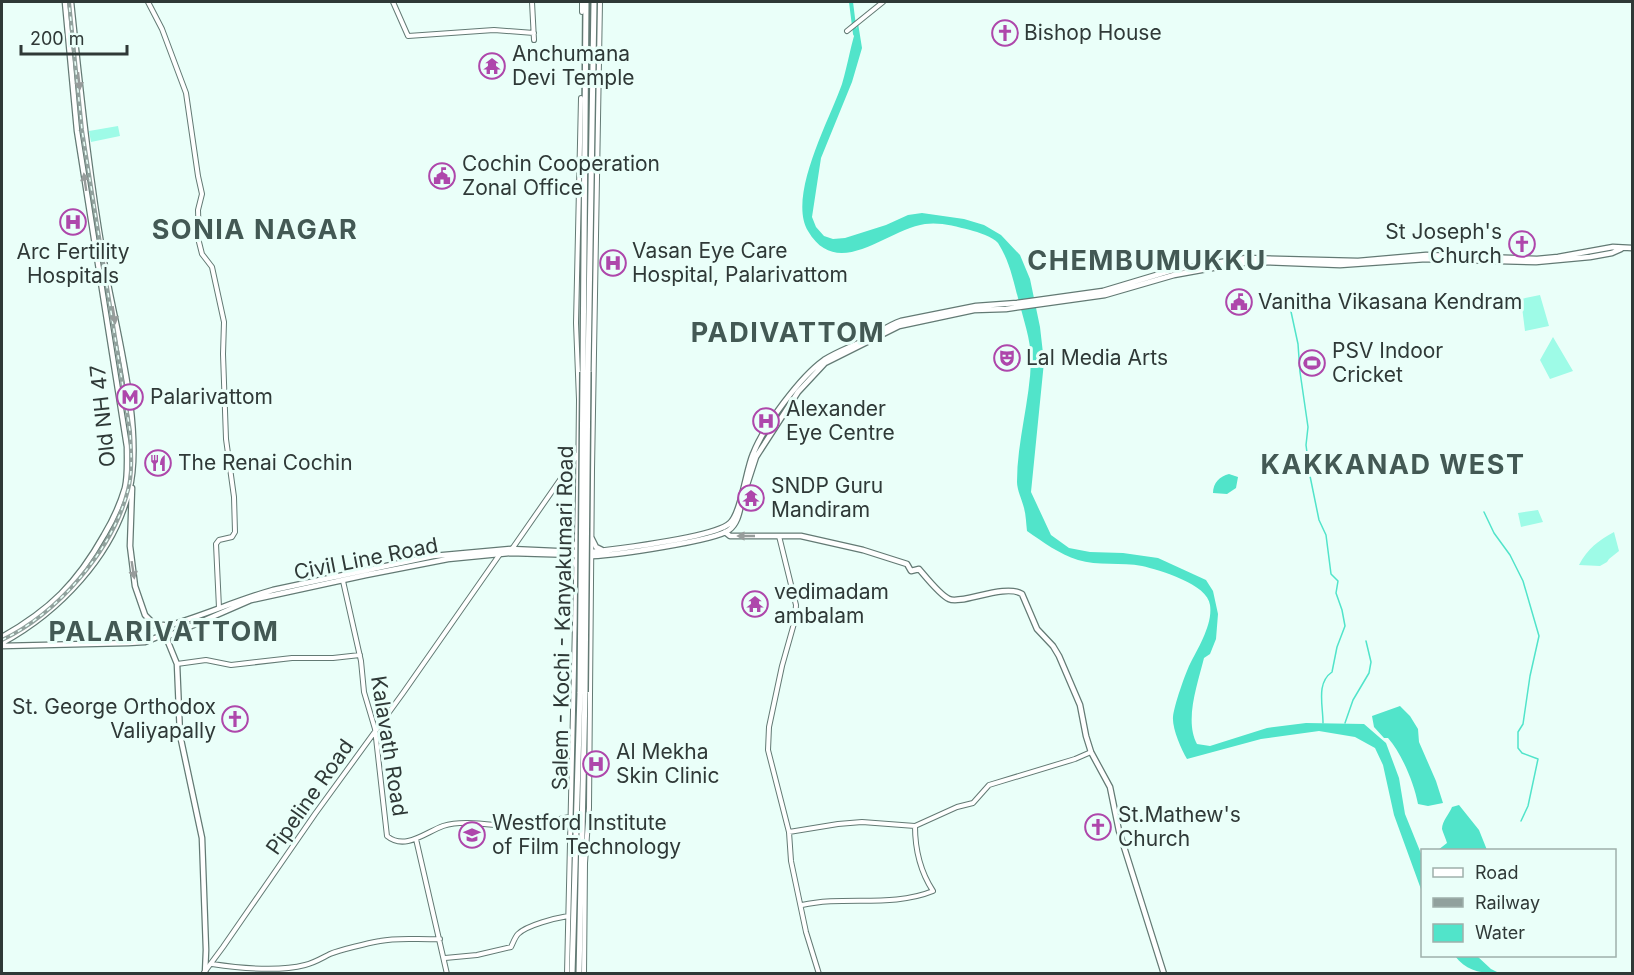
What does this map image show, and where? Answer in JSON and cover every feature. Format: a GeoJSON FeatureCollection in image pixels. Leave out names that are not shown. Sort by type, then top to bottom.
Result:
{"type":"FeatureCollection","features":[{"type":"Feature","properties":{"kind":"highway","name":"Salem - Kochi - Kanyakumari Road"},"geometry":{"type":"LineString","coordinates":[[584,2],[585,124],[580,337],[586,372]]}},
{"type":"Feature","properties":{"kind":"highway","name":"Salem - Kochi - Kanyakumari Road"},"geometry":{"type":"LineString","coordinates":[[579,974],[577,905],[586,372],[592,339],[594,2]]}},
{"type":"Feature","properties":{"kind":"highway"},"geometry":{"type":"LineString","coordinates":[[585,124],[592,124]]}},
{"type":"Feature","properties":{"kind":"highway","name":"Salem - Kochi - Kanyakumari Road"},"geometry":{"type":"LineString","coordinates":[[572,974],[577,905]]}},
{"type":"Feature","properties":{"kind":"main road","name":"Old NH 47"},"geometry":{"type":"LineString","coordinates":[[65,2],[80,152],[128,447],[127,499],[135,586],[145,615],[158,628]]}},
{"type":"Feature","properties":{"kind":"main road","name":"Old NH 47"},"geometry":{"type":"LineString","coordinates":[[2,645],[46,613],[74,588],[101,551],[116,525],[127,499],[132,478],[134,459],[130,412],[87,151],[71,2]]}},
{"type":"Feature","properties":{"kind":"main road"},"geometry":{"type":"LineString","coordinates":[[80,152],[87,151]]}},
{"type":"Feature","properties":{"kind":"main road"},"geometry":{"type":"LineString","coordinates":[[1216,264],[1265,262],[1340,266],[1426,259],[1536,262],[1591,254],[1613,247],[1632,248]]}},
{"type":"Feature","properties":{"kind":"main road"},"geometry":{"type":"LineString","coordinates":[[592,554],[605,550],[677,541],[687,542],[724,532],[736,522],[756,457],[794,389],[821,362],[891,324],[976,306],[1018,305],[1103,291],[1173,270],[1263,257],[1314,261],[1358,261],[1426,255],[1558,257],[1591,254]]}},
{"type":"Feature","properties":{"kind":"main road"},"geometry":{"type":"LineString","coordinates":[[592,554],[677,541],[722,529],[733,519],[753,453],[772,426]]}},
{"type":"Feature","properties":{"kind":"main road","name":"Old NH 47"},"geometry":{"type":"LineString","coordinates":[[2,637],[43,610],[72,585],[94,554],[117,512],[127,499]]}},
{"type":"Feature","properties":{"kind":"main road"},"geometry":{"type":"LineString","coordinates":[[724,532],[730,536],[801,537],[863,550],[908,564],[911,571],[919,569],[946,597],[952,600],[982,594],[1018,592],[1022,594],[1037,629],[1059,656],[1080,705],[1091,752],[1110,787],[1119,831],[1164,974]]}},
{"type":"Feature","properties":{"kind":"main road"},"geometry":{"type":"LineString","coordinates":[[592,539],[596,547],[605,550]]}},
{"type":"Feature","properties":{"kind":"main road"},"geometry":{"type":"LineString","coordinates":[[576,566],[573,559],[563,553],[577,543]]}},
{"type":"Feature","properties":{"kind":"main road","name":"Civil Line Road"},"geometry":{"type":"LineString","coordinates":[[167,626],[196,618],[252,596],[433,556],[512,549],[577,554]]}},
{"type":"Feature","properties":{"kind":"main road","name":"Civil Line Road"},"geometry":{"type":"LineString","coordinates":[[165,636],[251,600],[310,584],[343,581],[430,562],[500,554],[563,553]]}},
{"type":"Feature","properties":{"kind":"main road"},"geometry":{"type":"LineString","coordinates":[[163,625],[167,626],[170,632],[165,636],[158,634],[158,628],[163,625]]}},
{"type":"Feature","properties":{"kind":"main road","name":"Old NH 47"},"geometry":{"type":"LineString","coordinates":[[2,645],[128,643],[145,642],[165,636]]}},
{"type":"Feature","properties":{"kind":"main road"},"geometry":{"type":"LineString","coordinates":[[165,636],[177,664],[180,735],[202,838],[207,950],[204,973]]}},
{"type":"Feature","properties":{"kind":"street"},"geometry":{"type":"LineString","coordinates":[[148,2],[162,28],[186,93],[202,194],[198,210],[199,242],[202,254],[212,267],[224,322],[226,439],[234,496],[234,535],[219,540],[216,544],[219,608]]}},
{"type":"Feature","properties":{"kind":"street"},"geometry":{"type":"LineString","coordinates":[[393,2],[408,36],[497,30],[534,33]]}},
{"type":"Feature","properties":{"kind":"street"},"geometry":{"type":"LineString","coordinates":[[532,2],[534,40]]}},
{"type":"Feature","properties":{"kind":"street"},"geometry":{"type":"LineString","coordinates":[[592,339],[600,2]]}},
{"type":"Feature","properties":{"kind":"street"},"geometry":{"type":"LineString","coordinates":[[847,31],[883,2]]}},
{"type":"Feature","properties":{"kind":"street"},"geometry":{"type":"LineString","coordinates":[[580,337],[578,200],[581,98]]}},
{"type":"Feature","properties":{"kind":"street","name":"Salem - Kochi - Kanyakumari Road"},"geometry":{"type":"LineString","coordinates":[[580,337],[575,626],[580,762]]}},
{"type":"Feature","properties":{"kind":"street","name":"Salem - Kochi - Kanyakumari Road"},"geometry":{"type":"LineString","coordinates":[[580,762],[591,627],[592,339]]}},
{"type":"Feature","properties":{"kind":"street"},"geometry":{"type":"LineString","coordinates":[[512,549],[578,453]]}},
{"type":"Feature","properties":{"kind":"street"},"geometry":{"type":"LineString","coordinates":[[578,492],[589,494],[592,491]]}},
{"type":"Feature","properties":{"kind":"street"},"geometry":{"type":"LineString","coordinates":[[578,499],[592,499]]}},
{"type":"Feature","properties":{"kind":"street"},"geometry":{"type":"LineString","coordinates":[[778,535],[796,605],[795,620],[782,666],[769,728],[768,750],[789,831],[791,861],[802,904],[806,932],[819,974]]}},
{"type":"Feature","properties":{"kind":"street","name":"Pipeline Road"},"geometry":{"type":"LineString","coordinates":[[204,973],[500,554]]}},
{"type":"Feature","properties":{"kind":"street","name":"Kalavath Road"},"geometry":{"type":"LineString","coordinates":[[343,581],[360,655],[364,692],[375,729],[387,836],[400,841],[416,839],[450,825],[526,826],[571,817]]}},
{"type":"Feature","properties":{"kind":"street"},"geometry":{"type":"LineString","coordinates":[[576,610],[587,613],[591,611]]}},
{"type":"Feature","properties":{"kind":"street"},"geometry":{"type":"LineString","coordinates":[[575,626],[591,627]]}},
{"type":"Feature","properties":{"kind":"street"},"geometry":{"type":"LineString","coordinates":[[177,664],[206,660],[231,665],[292,658],[333,658],[360,655]]}},
{"type":"Feature","properties":{"kind":"street"},"geometry":{"type":"LineString","coordinates":[[789,831],[862,822],[915,826],[957,807],[973,803],[989,785],[1076,759],[1091,752]]}},
{"type":"Feature","properties":{"kind":"street"},"geometry":{"type":"LineString","coordinates":[[567,974],[571,817],[580,762]]}},
{"type":"Feature","properties":{"kind":"street"},"geometry":{"type":"LineString","coordinates":[[580,762],[584,974]]}},
{"type":"Feature","properties":{"kind":"street"},"geometry":{"type":"LineString","coordinates":[[802,904],[861,900],[892,901],[920,897],[933,891],[923,876],[915,846],[915,826]]}},
{"type":"Feature","properties":{"kind":"street"},"geometry":{"type":"LineString","coordinates":[[416,839],[447,974]]}},
{"type":"Feature","properties":{"kind":"street"},"geometry":{"type":"LineString","coordinates":[[445,958],[477,955],[511,947],[519,933],[554,918],[568,916]]}},
{"type":"Feature","properties":{"kind":"street"},"geometry":{"type":"LineString","coordinates":[[212,964],[285,968],[303,966],[321,960],[331,953],[379,941],[440,939]]}},
{"type":"Feature","properties":{"kind":"shaded area"},"geometry":{"type":"Polygon","coordinates":[[[118,126],[120,136],[91,142],[89,131],[118,126]]]}},
{"type":"Feature","properties":{"kind":"shaded area"},"geometry":{"type":"Polygon","coordinates":[[[1540,295],[1549,326],[1525,331],[1521,299],[1540,295]]]}},
{"type":"Feature","properties":{"kind":"shaded area"},"geometry":{"type":"Polygon","coordinates":[[[1553,337],[1573,371],[1550,379],[1540,360],[1553,337]]]}},
{"type":"Feature","properties":{"kind":"shaded area"},"geometry":{"type":"Polygon","coordinates":[[[1538,510],[1543,522],[1521,527],[1518,513],[1538,510]]]}},
{"type":"Feature","properties":{"kind":"shaded area"},"geometry":{"type":"Polygon","coordinates":[[[1614,532],[1619,551],[1600,566],[1579,565],[1594,546],[1614,532]]]}},
{"type":"Feature","properties":{"kind":"water"},"geometry":{"type":"Polygon","coordinates":[[[858,23],[862,48],[852,82],[821,158],[812,217],[816,227],[824,236],[833,239],[845,238],[886,225],[908,215],[922,213],[964,219],[984,225],[1001,235],[1020,255],[1030,279],[1040,327],[1044,362],[1031,492],[1051,535],[1069,548],[1158,558],[1206,580],[1213,591],[1218,614],[1216,639],[1210,654],[1204,658],[1193,701],[1192,724],[1197,744],[1210,746],[1267,728],[1306,723],[1364,724],[1386,743],[1399,778],[1405,814],[1421,854],[1421,889],[1394,815],[1383,765],[1375,748],[1355,737],[1319,731],[1261,739],[1187,759],[1175,732],[1173,717],[1185,675],[1207,628],[1210,605],[1207,597],[1192,584],[1160,571],[1126,564],[1085,562],[1071,557],[1027,531],[1025,511],[1017,482],[1031,352],[1012,277],[998,243],[973,231],[948,225],[925,224],[910,228],[864,249],[848,253],[834,252],[820,246],[808,231],[803,216],[806,178],[842,84],[858,23]]]}},
{"type":"Feature","properties":{"kind":"water"},"geometry":{"type":"Polygon","coordinates":[[[1229,474],[1238,477],[1236,488],[1227,494],[1213,493],[1218,481],[1229,474]]]}},
{"type":"Feature","properties":{"kind":"water"},"geometry":{"type":"Polygon","coordinates":[[[1400,706],[1418,729],[1419,742],[1443,803],[1428,806],[1418,804],[1403,760],[1388,738],[1384,738],[1374,727],[1372,716],[1400,706]]]}},
{"type":"Feature","properties":{"kind":"water"},"geometry":{"type":"Polygon","coordinates":[[[1459,805],[1479,830],[1487,849],[1439,849],[1447,843],[1442,826],[1452,807],[1459,805]]]}},
{"type":"Feature","properties":{"kind":"water"},"geometry":{"type":"Polygon","coordinates":[[[1456,957],[1478,957],[1499,973],[1475,970],[1456,957]]]}},
{"type":"Feature","properties":{"kind":"waterway"},"geometry":{"type":"LineString","coordinates":[[851,2],[855,34]]}},
{"type":"Feature","properties":{"kind":"waterway"},"geometry":{"type":"LineString","coordinates":[[1290,307],[1298,344],[1308,427],[1306,445],[1310,476],[1319,520],[1326,535],[1331,574],[1338,581],[1336,593],[1345,626],[1337,647],[1332,672],[1322,688],[1323,723]]}},
{"type":"Feature","properties":{"kind":"waterway"},"geometry":{"type":"LineString","coordinates":[[1484,512],[1523,581],[1539,636],[1523,724],[1518,732],[1518,748],[1522,753],[1538,759],[1528,806],[1521,821]]}},
{"type":"Feature","properties":{"kind":"waterway"},"geometry":{"type":"LineString","coordinates":[[1345,723],[1353,700],[1369,673],[1371,662],[1366,641]]}},
{"type":"Feature","properties":{"kind":"railway"},"geometry":{"type":"LineString","coordinates":[[2,640],[23,629],[43,614],[80,578],[110,535],[121,513],[131,476],[130,431],[82,130],[69,2]]}},
{"type":"Feature","properties":{"kind":"place","name":"Bishop House"},"geometry":{"type":"Point","coordinates":[1005,33]}},
{"type":"Feature","properties":{"kind":"place","name":"Anchumana Devi Temple"},"geometry":{"type":"Point","coordinates":[492,66]}},
{"type":"Feature","properties":{"kind":"place","name":"Cochin Cooperation Zonal Office"},"geometry":{"type":"Point","coordinates":[442,176]}},
{"type":"Feature","properties":{"kind":"place","name":"Arc Fertility Hospitals"},"geometry":{"type":"Point","coordinates":[73,222]}},
{"type":"Feature","properties":{"kind":"place","name":"St Joseph's Church"},"geometry":{"type":"Point","coordinates":[1522,244]}},
{"type":"Feature","properties":{"kind":"place","name":"Vasan Eye Care Hospital, Palarivattom"},"geometry":{"type":"Point","coordinates":[613,263]}},
{"type":"Feature","properties":{"kind":"place","name":"Vanitha Vikasana Kendram"},"geometry":{"type":"Point","coordinates":[1239,302]}},
{"type":"Feature","properties":{"kind":"place","name":"Lal Media Arts"},"geometry":{"type":"Point","coordinates":[1007,358]}},
{"type":"Feature","properties":{"kind":"place","name":"PSV Indoor Cricket"},"geometry":{"type":"Point","coordinates":[1312,363]}},
{"type":"Feature","properties":{"kind":"place","name":"Palarivattom"},"geometry":{"type":"Point","coordinates":[130,397]}},
{"type":"Feature","properties":{"kind":"place","name":"Alexander Eye Centre"},"geometry":{"type":"Point","coordinates":[766,421]}},
{"type":"Feature","properties":{"kind":"place","name":"The Renai Cochin"},"geometry":{"type":"Point","coordinates":[158,463]}},
{"type":"Feature","properties":{"kind":"place","name":"SNDP Guru Mandiram"},"geometry":{"type":"Point","coordinates":[751,498]}},
{"type":"Feature","properties":{"kind":"place","name":"vedimadam ambalam"},"geometry":{"type":"Point","coordinates":[755,604]}},
{"type":"Feature","properties":{"kind":"place","name":"St. George Orthodox Valiyapally"},"geometry":{"type":"Point","coordinates":[235,719]}},
{"type":"Feature","properties":{"kind":"place","name":"Al Mekha Skin Clinic"},"geometry":{"type":"Point","coordinates":[596,764]}},
{"type":"Feature","properties":{"kind":"place","name":"St.Mathew's Church"},"geometry":{"type":"Point","coordinates":[1098,827]}},
{"type":"Feature","properties":{"kind":"place","name":"Westford Institute of Film Technology"},"geometry":{"type":"Point","coordinates":[472,835]}},
{"type":"Feature","properties":{"kind":"district","name":"SONIA NAGAR"},"geometry":{"type":"Point","coordinates":[255,230]}},
{"type":"Feature","properties":{"kind":"district","name":"CHEMBUMUKKU"},"geometry":{"type":"Point","coordinates":[1147,261]}},
{"type":"Feature","properties":{"kind":"district","name":"PADIVATTOM"},"geometry":{"type":"Point","coordinates":[788,333]}},
{"type":"Feature","properties":{"kind":"district","name":"KAKKANAD WEST"},"geometry":{"type":"Point","coordinates":[1393,465]}},
{"type":"Feature","properties":{"kind":"district","name":"PALARIVATTOM"},"geometry":{"type":"Point","coordinates":[164,632]}}]}
